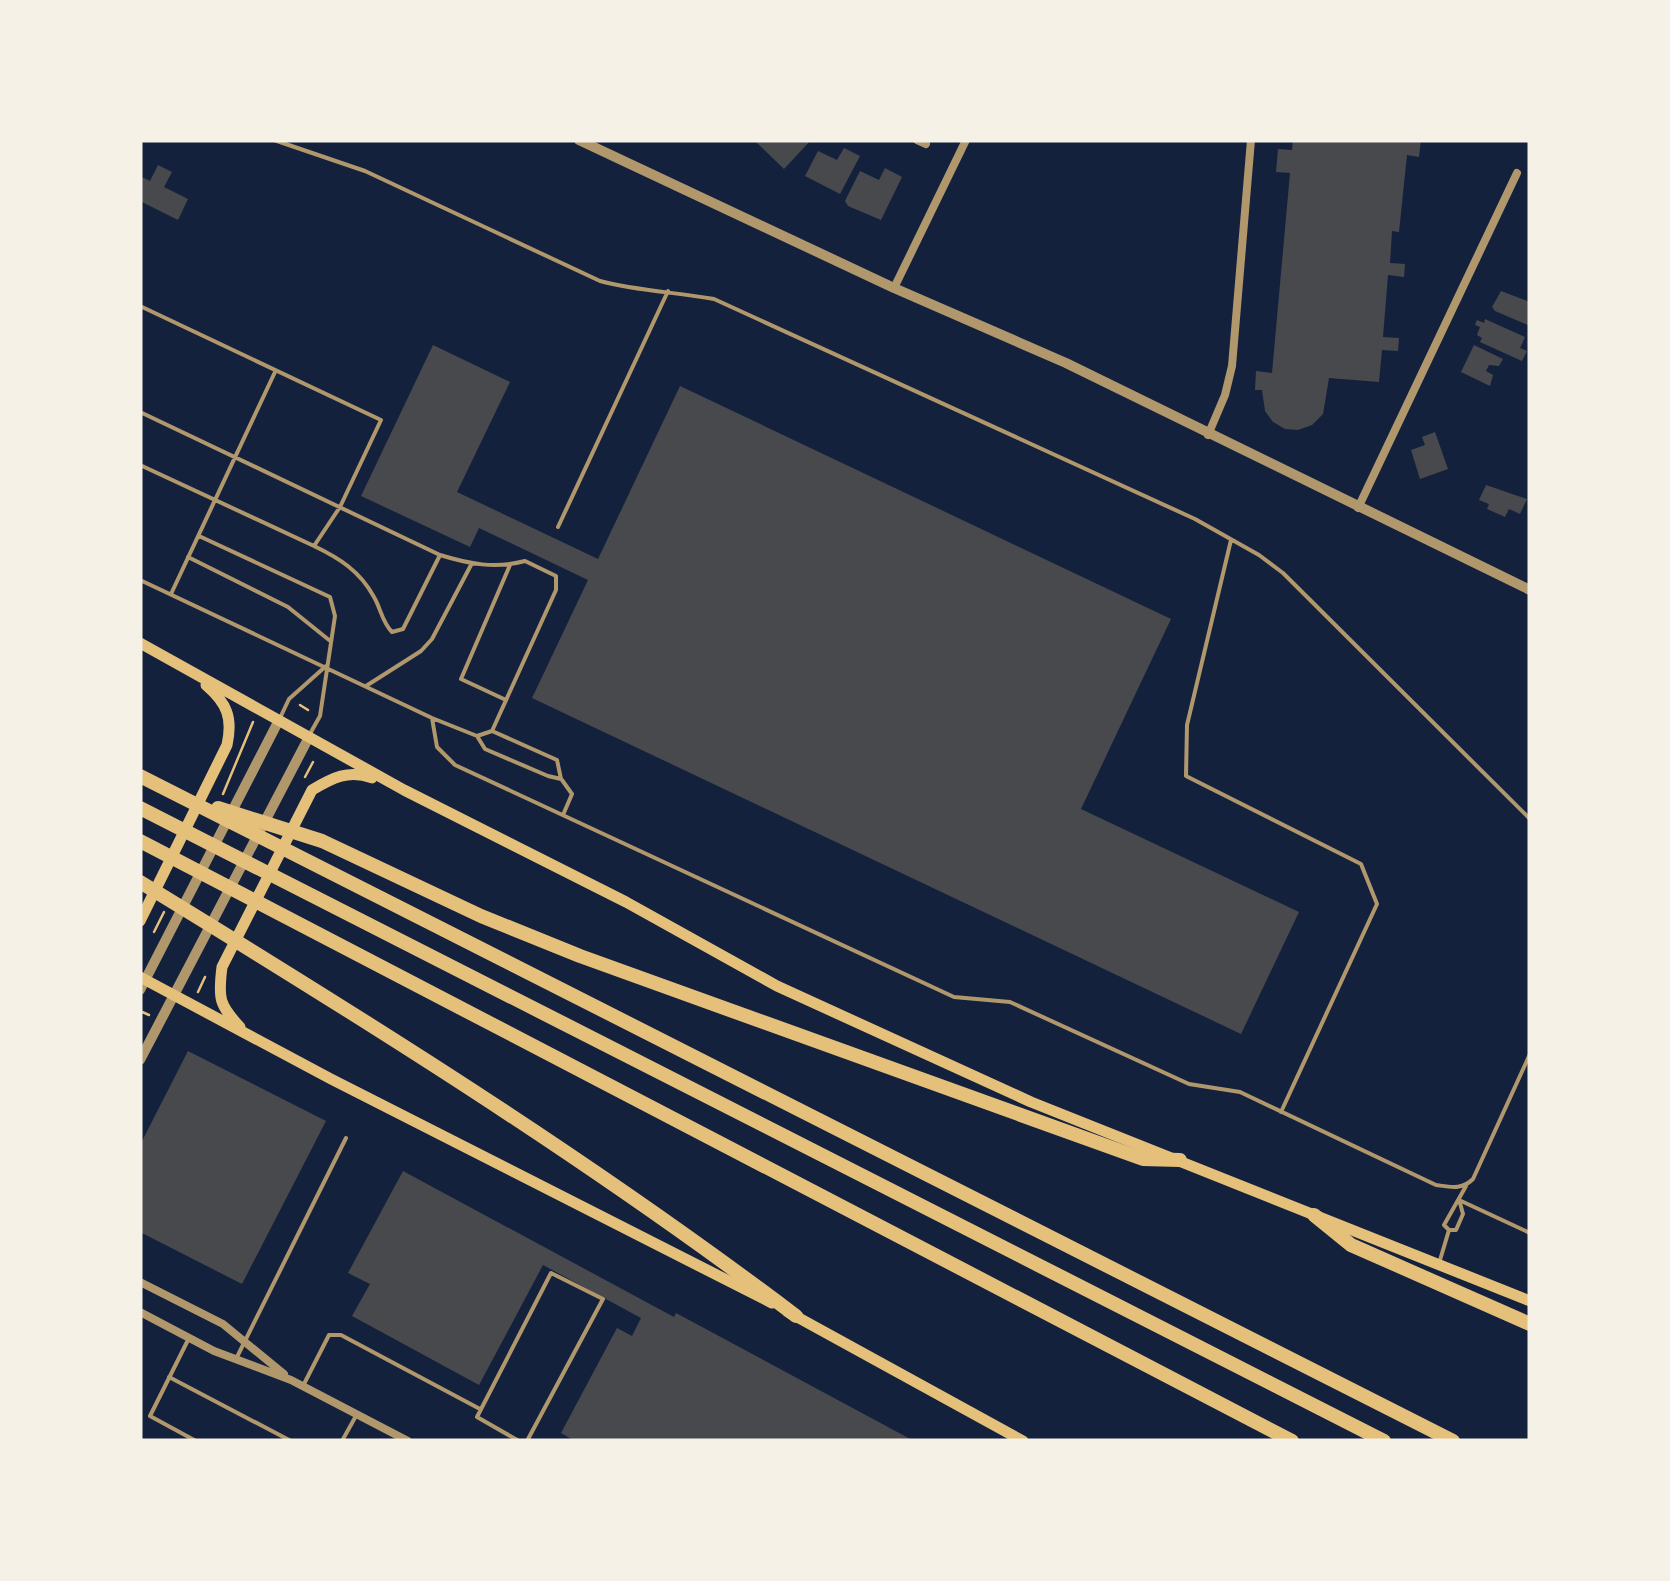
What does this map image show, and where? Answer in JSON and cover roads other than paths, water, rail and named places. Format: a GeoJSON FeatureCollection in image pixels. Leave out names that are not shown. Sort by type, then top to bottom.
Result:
{"type":"FeatureCollection","features":[{"type":"Feature","properties":{"kind":"highway"},"geometry":{"type":"LineString","coordinates":[[140,776],[1452,1441]]}},
{"type":"Feature","properties":{"kind":"highway"},"geometry":{"type":"LineString","coordinates":[[174,794],[322,841],[481,916],[580,956],[1143,1158],[1180,1160]]}},
{"type":"Feature","properties":{"kind":"highway"},"geometry":{"type":"LineString","coordinates":[[140,808],[1384,1441]]}},
{"type":"Feature","properties":{"kind":"highway"},"geometry":{"type":"LineString","coordinates":[[144,844],[1292,1441]]}},
{"type":"Feature","properties":{"kind":"highway"},"geometry":{"type":"LineString","coordinates":[[140,882],[477,1093],[673,1226],[796,1316]]}},
{"type":"Feature","properties":{"kind":"highway"},"geometry":{"type":"LineString","coordinates":[[1314,1215],[1352,1246],[1530,1324]]}},
{"type":"Feature","properties":{"kind":"main road"},"geometry":{"type":"LineString","coordinates":[[140,643],[404,790],[626,902],[777,986],[1031,1102],[1530,1301]]}},
{"type":"Feature","properties":{"kind":"main road"},"geometry":{"type":"LineString","coordinates":[[140,921],[227,745],[232,723],[222,699],[184,666]]}},
{"type":"Feature","properties":{"kind":"main road"},"geometry":{"type":"LineString","coordinates":[[247,1034],[222,1008],[222,967],[312,790],[336,776],[362,774],[404,790]]}},
{"type":"Feature","properties":{"kind":"main road"},"geometry":{"type":"LineString","coordinates":[[142,983],[176,996],[796,1316],[1023,1441]]}},
{"type":"Feature","properties":{"kind":"street"},"geometry":{"type":"LineString","coordinates":[[579,140],[605,146],[894,288],[1066,364],[1530,590]]}},
{"type":"Feature","properties":{"kind":"street"},"geometry":{"type":"LineString","coordinates":[[894,288],[966,140]]}},
{"type":"Feature","properties":{"kind":"street"},"geometry":{"type":"LineString","coordinates":[[1208,435],[1232,366],[1251,140]]}},
{"type":"Feature","properties":{"kind":"street"},"geometry":{"type":"LineString","coordinates":[[1358,508],[1517,173]]}},
{"type":"Feature","properties":{"kind":"street"},"geometry":{"type":"LineString","coordinates":[[142,983],[279,720]]}},
{"type":"Feature","properties":{"kind":"street"},"geometry":{"type":"LineString","coordinates":[[140,1060],[308,737]]}},
{"type":"Feature","properties":{"kind":"street"},"geometry":{"type":"LineString","coordinates":[[140,1282],[222,1324],[291,1380]]}},
{"type":"Feature","properties":{"kind":"street"},"geometry":{"type":"LineString","coordinates":[[140,1312],[236,1360],[291,1380],[405,1440]]}},
{"type":"Feature","properties":{"kind":"lane"},"geometry":{"type":"LineString","coordinates":[[274,140],[365,171],[600,282],[714,299],[1194,519],[1259,555],[1293,582],[1530,818]]}},
{"type":"Feature","properties":{"kind":"lane"},"geometry":{"type":"LineString","coordinates":[[558,527],[668,291]]}},
{"type":"Feature","properties":{"kind":"lane"},"geometry":{"type":"LineString","coordinates":[[140,306],[380,420],[340,507],[314,546]]}},
{"type":"Feature","properties":{"kind":"lane"},"geometry":{"type":"LineString","coordinates":[[171,594],[276,370]]}},
{"type":"Feature","properties":{"kind":"lane"},"geometry":{"type":"LineString","coordinates":[[140,412],[440,555],[472,565],[524,561],[556,576],[556,590],[492,731]]}},
{"type":"Feature","properties":{"kind":"lane"},"geometry":{"type":"LineString","coordinates":[[140,466],[340,558],[355,570],[375,597],[392,632],[403,629],[440,555]]}},
{"type":"Feature","properties":{"kind":"lane"},"geometry":{"type":"LineString","coordinates":[[198,536],[330,597],[335,616],[320,716],[308,737]]}},
{"type":"Feature","properties":{"kind":"lane"},"geometry":{"type":"LineString","coordinates":[[1232,540],[1186,725],[1186,776],[1360,864],[1377,904],[1281,1112]]}},
{"type":"Feature","properties":{"kind":"lane"},"geometry":{"type":"LineString","coordinates":[[188,557],[288,607],[330,640]]}},
{"type":"Feature","properties":{"kind":"lane"},"geometry":{"type":"LineString","coordinates":[[506,700],[460,679],[510,564]]}},
{"type":"Feature","properties":{"kind":"lane"},"geometry":{"type":"LineString","coordinates":[[366,686],[422,651],[472,565]]}},
{"type":"Feature","properties":{"kind":"lane"},"geometry":{"type":"LineString","coordinates":[[140,580],[477,736],[486,749],[561,778]]}},
{"type":"Feature","properties":{"kind":"lane"},"geometry":{"type":"LineString","coordinates":[[279,720],[289,700],[326,666]]}},
{"type":"Feature","properties":{"kind":"lane"},"geometry":{"type":"LineString","coordinates":[[432,718],[437,747],[455,765],[954,997],[1010,1002],[1189,1084],[1240,1092],[1436,1185],[1466,1186]]}},
{"type":"Feature","properties":{"kind":"lane"},"geometry":{"type":"LineString","coordinates":[[477,736],[492,731],[556,760],[561,778],[572,794],[564,815]]}},
{"type":"Feature","properties":{"kind":"lane"},"geometry":{"type":"LineString","coordinates":[[1459,1200],[1463,1214],[1456,1230],[1449,1230],[1444,1225],[1451,1208],[1473,1179],[1530,1054]]}},
{"type":"Feature","properties":{"kind":"lane"},"geometry":{"type":"LineString","coordinates":[[236,1360],[346,1138]]}},
{"type":"Feature","properties":{"kind":"lane"},"geometry":{"type":"LineString","coordinates":[[1459,1200],[1530,1234]]}},
{"type":"Feature","properties":{"kind":"lane"},"geometry":{"type":"LineString","coordinates":[[1438,1264],[1449,1230]]}},
{"type":"Feature","properties":{"kind":"lane"},"geometry":{"type":"LineString","coordinates":[[518,1441],[476,1417],[551,1272],[603,1298],[527,1441]]}},
{"type":"Feature","properties":{"kind":"lane"},"geometry":{"type":"LineString","coordinates":[[303,1386],[328,1335],[341,1335],[480,1409]]}},
{"type":"Feature","properties":{"kind":"lane"},"geometry":{"type":"LineString","coordinates":[[189,1338],[150,1416],[196,1441]]}},
{"type":"Feature","properties":{"kind":"lane"},"geometry":{"type":"LineString","coordinates":[[169,1377],[292,1441]]}},
{"type":"Feature","properties":{"kind":"lane"},"geometry":{"type":"LineString","coordinates":[[342,1441],[357,1414]]}}]}
